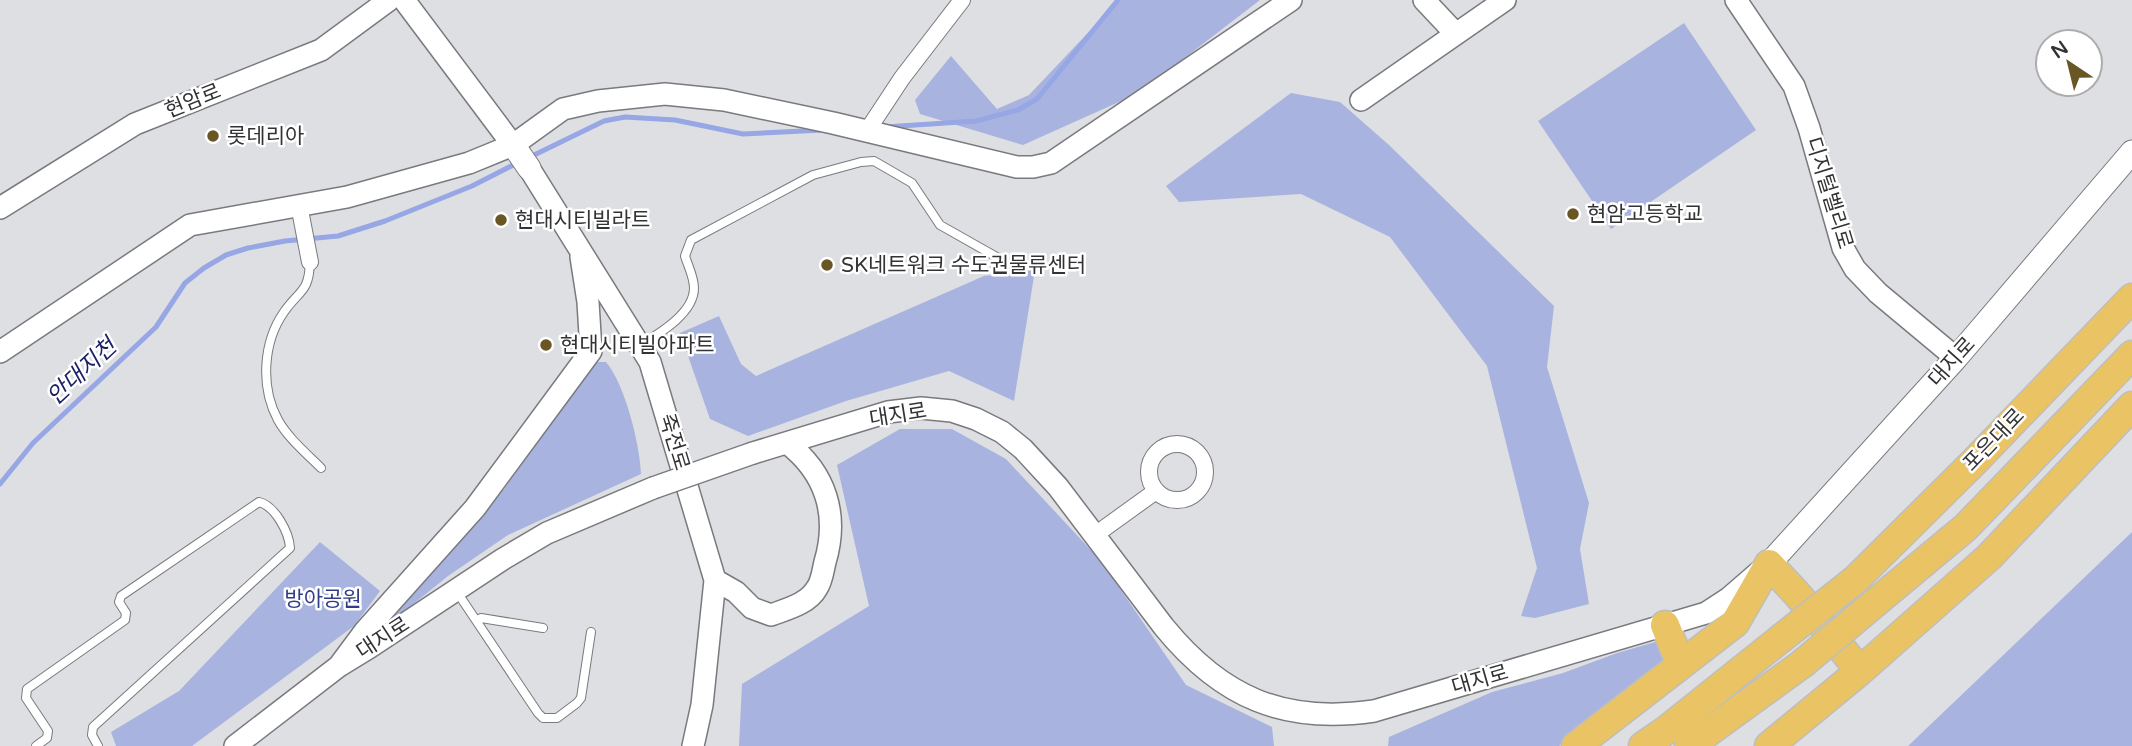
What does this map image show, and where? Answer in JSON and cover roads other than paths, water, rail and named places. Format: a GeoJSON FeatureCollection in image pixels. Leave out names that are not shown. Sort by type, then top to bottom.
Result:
{"type":"FeatureCollection","features":[{"type":"Feature","properties":{"kind":"highway","name":"포은대로"},"geometry":{"type":"LineString","coordinates":[[1643,746],[1855,580],[2132,298]]}},
{"type":"Feature","properties":{"kind":"highway","name":"포은대로"},"geometry":{"type":"LineString","coordinates":[[1689,746],[1802,664],[1966,527],[2132,355]]}},
{"type":"Feature","properties":{"kind":"highway"},"geometry":{"type":"LineString","coordinates":[[1769,746],[1860,671],[1989,557],[2132,406]]}},
{"type":"Feature","properties":{"kind":"highway"},"geometry":{"type":"LineString","coordinates":[[1576,746],[1735,623],[1769,564],[1860,671]]}},
{"type":"Feature","properties":{"kind":"highway"},"geometry":{"type":"LineString","coordinates":[[1665,625],[1681,665]]}},
{"type":"Feature","properties":{"kind":"main road","name":"대지로"},"geometry":{"type":"LineString","coordinates":[[1769,564],[1956,358],[2132,152]]}},
{"type":"Feature","properties":{"kind":"street","name":"현암로"},"geometry":{"type":"LineString","coordinates":[[0,208],[135,124],[321,50],[389,0]]}},
{"type":"Feature","properties":{"kind":"street","name":"죽전로"},"geometry":{"type":"LineString","coordinates":[[404,0],[520,155],[650,362],[715,580],[702,705],[692,746]]}},
{"type":"Feature","properties":{"kind":"street"},"geometry":{"type":"LineString","coordinates":[[870,126],[902,78],[962,0]]}},
{"type":"Feature","properties":{"kind":"street"},"geometry":{"type":"LineString","coordinates":[[0,352],[190,225],[347,197],[469,163],[520,155],[563,109],[598,101],[665,94],[724,100],[833,123],[870,126],[1017,167],[1051,163],[1291,0]]}},
{"type":"Feature","properties":{"kind":"street"},"geometry":{"type":"LineString","coordinates":[[1424,0],[1455,34]]}},
{"type":"Feature","properties":{"kind":"street"},"geometry":{"type":"LineString","coordinates":[[1361,100],[1505,0]]}},
{"type":"Feature","properties":{"kind":"street","name":"디지털벨리로"},"geometry":{"type":"LineString","coordinates":[[1736,0],[1794,86],[1809,128],[1843,248],[1855,269],[1878,293],[1956,358]]}},
{"type":"Feature","properties":{"kind":"street"},"geometry":{"type":"LineString","coordinates":[[299,205],[310,262]]}},
{"type":"Feature","properties":{"kind":"street"},"geometry":{"type":"LineString","coordinates":[[339,666],[365,631],[475,508],[591,351],[588,302],[579,248]]}},
{"type":"Feature","properties":{"kind":"street","name":"대지로"},"geometry":{"type":"LineString","coordinates":[[234,746],[339,666],[547,533],[653,488],[752,453],[888,412],[921,408],[951,411],[976,419],[1002,432],[1023,449],[1058,487],[1182,649],[1230,687],[1257,701],[1315,716],[1343,716],[1374,711],[1706,613],[1729,598],[1769,564]]}},
{"type":"Feature","properties":{"kind":"street"},"geometry":{"type":"LineString","coordinates":[[715,580],[736,592],[752,608],[771,615],[803,602],[818,588],[832,540],[825,489],[804,456],[787,443]]}},
{"type":"Feature","properties":{"kind":"street"},"geometry":{"type":"LineString","coordinates":[[1155,446],[1189,447],[1201,459],[1204,476],[1196,492],[1181,500],[1171,500],[1156,491],[1151,483],[1149,466],[1155,446]]}},
{"type":"Feature","properties":{"kind":"street"},"geometry":{"type":"LineString","coordinates":[[1095,535],[1156,491]]}},
{"type":"Feature","properties":{"kind":"lane"},"geometry":{"type":"LineString","coordinates":[[641,345],[687,310],[692,301],[693,281],[685,256],[691,240],[813,175],[861,162],[874,162],[912,183],[940,225],[1002,260]]}},
{"type":"Feature","properties":{"kind":"lane"},"geometry":{"type":"LineString","coordinates":[[310,262],[308,284],[284,312],[271,337],[266,373],[272,407],[278,420],[288,435],[321,468]]}},
{"type":"Feature","properties":{"kind":"lane"},"geometry":{"type":"LineString","coordinates":[[36,746],[47,738],[48,731],[26,698],[27,689],[125,620],[126,613],[119,602],[121,596],[259,502],[267,504],[290,537],[290,548],[93,727],[92,735],[98,746]]}},
{"type":"Feature","properties":{"kind":"lane"},"geometry":{"type":"LineString","coordinates":[[455,590],[538,713],[550,719],[557,718],[581,698],[591,632]]}},
{"type":"Feature","properties":{"kind":"lane"},"geometry":{"type":"LineString","coordinates":[[477,620],[481,618],[543,628]]}},
{"type":"Feature","properties":{"kind":"waterway"},"geometry":{"type":"LineString","coordinates":[[885,127],[976,121],[1018,110],[1037,99],[1118,0]]}},
{"type":"Feature","properties":{"kind":"waterway"},"geometry":{"type":"LineString","coordinates":[[528,158],[604,121],[625,117],[675,120],[743,134],[823,130]]}},
{"type":"Feature","properties":{"kind":"waterway","name":"안대지천"},"geometry":{"type":"LineString","coordinates":[[0,484],[33,443],[156,327],[185,283],[204,268],[226,255],[248,248],[338,236],[385,221],[472,186],[519,162]]}},
{"type":"Feature","properties":{"kind":"place","name":"롯데리아"},"geometry":{"type":"Point","coordinates":[213,136]}},
{"type":"Feature","properties":{"kind":"place","name":"현암고등학교"},"geometry":{"type":"Point","coordinates":[1573,214]}},
{"type":"Feature","properties":{"kind":"place","name":"현대시티빌라트"},"geometry":{"type":"Point","coordinates":[501,220]}},
{"type":"Feature","properties":{"kind":"place","name":"SK네트워크 수도권물류센터"},"geometry":{"type":"Point","coordinates":[827,265]}},
{"type":"Feature","properties":{"kind":"place","name":"현대시티빌아파트"},"geometry":{"type":"Point","coordinates":[546,345]}},
{"type":"Feature","properties":{"kind":"park label","name":"방아공원"},"geometry":{"type":"Point","coordinates":[323,599]}}]}
